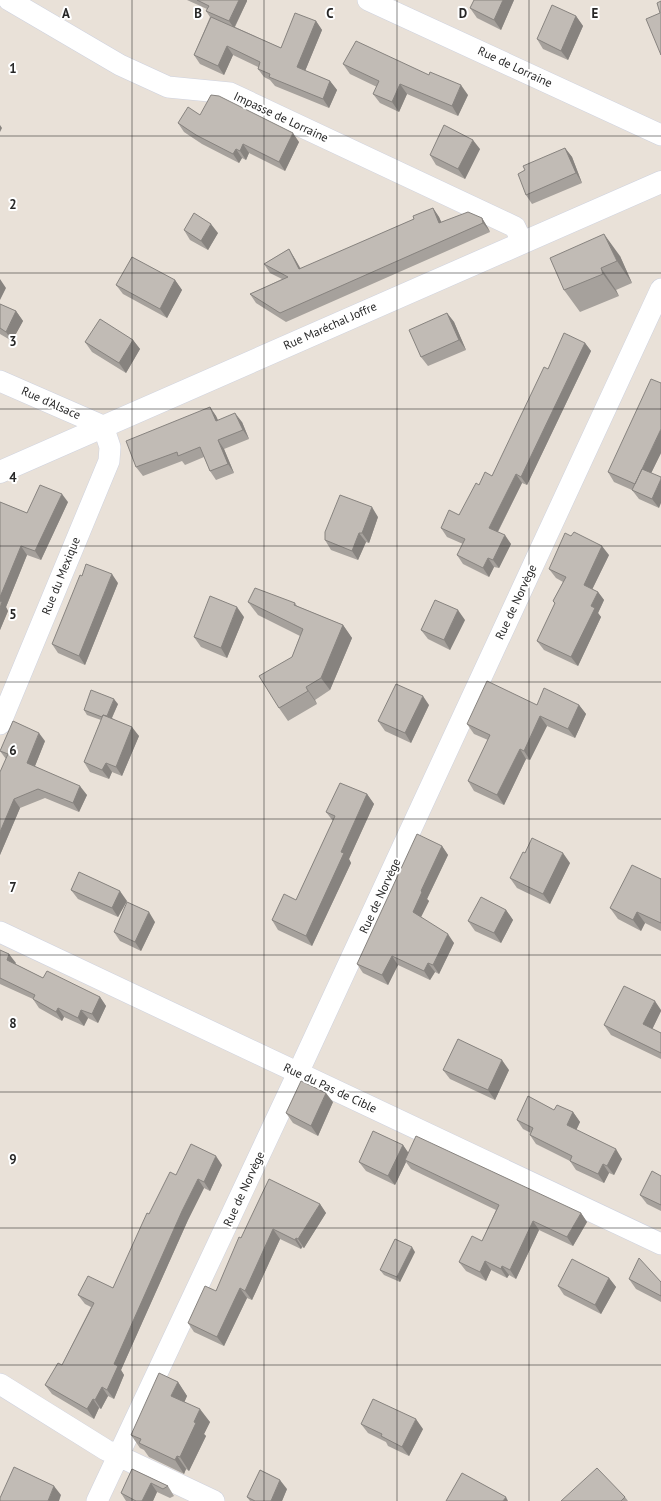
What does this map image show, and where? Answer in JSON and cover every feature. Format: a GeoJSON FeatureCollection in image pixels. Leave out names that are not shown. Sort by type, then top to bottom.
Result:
{"type":"FeatureCollection","features":[{"type":"Feature","properties":{"kind":"main road","name":"Rue Maréchal Joffre"},"geometry":{"type":"LineString","coordinates":[[0,472],[661,182]]}},
{"type":"Feature","properties":{"kind":"street","name":"Impasse de Lorraine"},"geometry":{"type":"LineString","coordinates":[[9,0],[120,65],[168,87],[230,93],[515,227],[522,242]]}},
{"type":"Feature","properties":{"kind":"street","name":"Rue de Lorraine"},"geometry":{"type":"LineString","coordinates":[[368,0],[661,135]]}},
{"type":"Feature","properties":{"kind":"street","name":"Rue de Norvège"},"geometry":{"type":"LineString","coordinates":[[98,1501],[661,289]]}},
{"type":"Feature","properties":{"kind":"street","name":"Rue d'Alsace"},"geometry":{"type":"LineString","coordinates":[[0,381],[102,426]]}},
{"type":"Feature","properties":{"kind":"street","name":"Rue du Mexique"},"geometry":{"type":"LineString","coordinates":[[0,724],[109,461],[110,447],[102,426]]}},
{"type":"Feature","properties":{"kind":"street","name":"Rue du Pas de Cible"},"geometry":{"type":"LineString","coordinates":[[0,932],[661,1244]]}},
{"type":"Feature","properties":{"kind":"street"},"geometry":{"type":"LineString","coordinates":[[0,1384],[106,1450],[214,1501]]}},
{"type":"Feature","properties":{"kind":"building"},"geometry":{"type":"Polygon","coordinates":[[[197,0],[239,0],[229,21],[206,11],[209,6],[197,0]]]}},
{"type":"Feature","properties":{"kind":"building"},"geometry":{"type":"Polygon","coordinates":[[[474,0],[503,0],[494,20],[470,8],[474,0]]]}},
{"type":"Feature","properties":{"kind":"building"},"geometry":{"type":"Polygon","coordinates":[[[661,1],[661,55],[646,19],[660,13],[657,3],[661,1]]]}},
{"type":"Feature","properties":{"kind":"building"},"geometry":{"type":"Polygon","coordinates":[[[552,5],[576,16],[561,51],[537,39],[552,5]]]}},
{"type":"Feature","properties":{"kind":"building"},"geometry":{"type":"Polygon","coordinates":[[[295,13],[316,21],[297,67],[330,81],[323,99],[269,77],[270,74],[258,69],[260,62],[227,46],[218,66],[194,55],[211,17],[281,48],[295,13]]]}},
{"type":"Feature","properties":{"kind":"building"},"geometry":{"type":"Polygon","coordinates":[[[356,41],[429,75],[430,72],[461,85],[452,106],[400,84],[392,102],[373,94],[379,81],[343,64],[356,41]]]}},
{"type":"Feature","properties":{"kind":"building"},"geometry":{"type":"Polygon","coordinates":[[[211,95],[219,96],[293,133],[279,162],[243,144],[240,151],[236,149],[233,154],[196,135],[178,123],[188,107],[200,115],[211,95]]]}},
{"type":"Feature","properties":{"kind":"building"},"geometry":{"type":"Polygon","coordinates":[[[444,125],[473,140],[458,169],[430,155],[444,125]]]}},
{"type":"Feature","properties":{"kind":"building"},"geometry":{"type":"Polygon","coordinates":[[[565,148],[576,173],[526,195],[518,174],[525,170],[523,166],[565,148]]]}},
{"type":"Feature","properties":{"kind":"building"},"geometry":{"type":"Polygon","coordinates":[[[433,208],[439,223],[468,212],[482,218],[483,223],[280,313],[250,294],[288,277],[264,264],[289,249],[299,269],[414,219],[413,216],[433,208]]]}},
{"type":"Feature","properties":{"kind":"building"},"geometry":{"type":"Polygon","coordinates":[[[194,213],[211,224],[201,241],[184,230],[194,213]]]}},
{"type":"Feature","properties":{"kind":"building"},"geometry":{"type":"Polygon","coordinates":[[[604,234],[617,261],[601,268],[603,274],[564,290],[550,258],[604,234]]]}},
{"type":"Feature","properties":{"kind":"building"},"geometry":{"type":"Polygon","coordinates":[[[132,257],[175,280],[160,309],[116,285],[132,257]]]}},
{"type":"Feature","properties":{"kind":"building"},"geometry":{"type":"Polygon","coordinates":[[[0,304],[16,311],[6,332],[0,328],[0,304]]]}},
{"type":"Feature","properties":{"kind":"building"},"geometry":{"type":"Polygon","coordinates":[[[447,313],[459,340],[421,357],[409,330],[447,313]]]}},
{"type":"Feature","properties":{"kind":"building"},"geometry":{"type":"Polygon","coordinates":[[[100,319],[133,340],[119,363],[85,342],[100,319]]]}},
{"type":"Feature","properties":{"kind":"building"},"geometry":{"type":"Polygon","coordinates":[[[564,333],[585,343],[521,477],[516,474],[489,528],[505,535],[493,560],[488,558],[483,568],[457,555],[465,539],[441,528],[449,510],[459,515],[476,483],[479,485],[485,472],[492,476],[544,367],[548,369],[564,333]]]}},
{"type":"Feature","properties":{"kind":"building"},"geometry":{"type":"Polygon","coordinates":[[[651,379],[661,383],[661,429],[635,484],[608,472],[651,379]]]}},
{"type":"Feature","properties":{"kind":"building"},"geometry":{"type":"Polygon","coordinates":[[[210,407],[216,421],[235,413],[243,430],[218,440],[228,464],[210,471],[200,447],[178,456],[177,452],[136,467],[126,441],[210,407]]]}},
{"type":"Feature","properties":{"kind":"building"},"geometry":{"type":"Polygon","coordinates":[[[642,469],[661,477],[652,499],[632,490],[642,469]]]}},
{"type":"Feature","properties":{"kind":"building"},"geometry":{"type":"Polygon","coordinates":[[[40,485],[62,494],[35,551],[21,546],[0,597],[0,502],[27,513],[40,485]]]}},
{"type":"Feature","properties":{"kind":"building"},"geometry":{"type":"Polygon","coordinates":[[[340,495],[372,507],[362,533],[359,533],[352,551],[325,540],[325,532],[340,495]]]}},
{"type":"Feature","properties":{"kind":"building"},"geometry":{"type":"Polygon","coordinates":[[[574,532],[602,546],[584,585],[598,592],[591,606],[595,608],[571,657],[537,641],[555,603],[553,601],[566,577],[549,569],[565,533],[571,536],[574,532]]]}},
{"type":"Feature","properties":{"kind":"building"},"geometry":{"type":"Polygon","coordinates":[[[86,564],[112,574],[79,656],[52,644],[80,575],[82,576],[86,564]]]}},
{"type":"Feature","properties":{"kind":"building"},"geometry":{"type":"Polygon","coordinates":[[[255,588],[295,603],[294,605],[343,625],[321,678],[306,687],[308,691],[279,708],[259,676],[292,657],[303,629],[248,602],[255,588]]]}},
{"type":"Feature","properties":{"kind":"building"},"geometry":{"type":"Polygon","coordinates":[[[210,596],[237,607],[221,648],[194,637],[210,596]]]}},
{"type":"Feature","properties":{"kind":"building"},"geometry":{"type":"Polygon","coordinates":[[[435,600],[458,610],[444,640],[421,630],[435,600]]]}},
{"type":"Feature","properties":{"kind":"building"},"geometry":{"type":"Polygon","coordinates":[[[487,681],[537,705],[544,688],[579,705],[568,729],[540,716],[524,751],[520,749],[497,795],[468,781],[490,735],[467,724],[487,681]]]}},
{"type":"Feature","properties":{"kind":"building"},"geometry":{"type":"Polygon","coordinates":[[[396,684],[423,696],[405,733],[378,721],[396,684]]]}},
{"type":"Feature","properties":{"kind":"building"},"geometry":{"type":"Polygon","coordinates":[[[91,690],[114,699],[107,716],[103,715],[102,717],[84,710],[91,690]]]}},
{"type":"Feature","properties":{"kind":"building"},"geometry":{"type":"Polygon","coordinates":[[[103,715],[132,727],[116,767],[106,763],[102,770],[84,762],[103,715]]]}},
{"type":"Feature","properties":{"kind":"building"},"geometry":{"type":"Polygon","coordinates":[[[13,721],[39,733],[27,763],[80,786],[73,803],[38,789],[14,799],[0,832],[0,772],[8,754],[0,751],[13,721]]]}},
{"type":"Feature","properties":{"kind":"building"},"geometry":{"type":"Polygon","coordinates":[[[340,783],[367,794],[341,852],[344,853],[306,936],[272,920],[284,894],[296,900],[335,816],[326,812],[340,783]]]}},
{"type":"Feature","properties":{"kind":"building"},"geometry":{"type":"Polygon","coordinates":[[[417,834],[442,846],[413,912],[448,934],[433,965],[428,963],[424,971],[392,956],[382,975],[357,964],[417,834]]]}},
{"type":"Feature","properties":{"kind":"building"},"geometry":{"type":"Polygon","coordinates":[[[532,838],[563,853],[543,894],[510,878],[532,838]]]}},
{"type":"Feature","properties":{"kind":"building"},"geometry":{"type":"Polygon","coordinates":[[[632,865],[661,879],[661,923],[637,912],[633,920],[610,908],[632,865]]]}},
{"type":"Feature","properties":{"kind":"building"},"geometry":{"type":"Polygon","coordinates":[[[79,872],[120,891],[112,908],[71,890],[79,872]]]}},
{"type":"Feature","properties":{"kind":"building"},"geometry":{"type":"Polygon","coordinates":[[[481,897],[506,910],[494,933],[468,921],[481,897]]]}},
{"type":"Feature","properties":{"kind":"building"},"geometry":{"type":"Polygon","coordinates":[[[127,902],[149,912],[135,942],[114,932],[127,902]]]}},
{"type":"Feature","properties":{"kind":"building"},"geometry":{"type":"Polygon","coordinates":[[[0,950],[9,954],[7,960],[43,978],[47,971],[100,997],[92,1014],[81,1010],[78,1018],[58,1008],[56,1012],[33,999],[35,995],[0,978],[0,950]]]}},
{"type":"Feature","properties":{"kind":"building"},"geometry":{"type":"Polygon","coordinates":[[[624,986],[655,1001],[643,1024],[661,1033],[661,1053],[604,1025],[624,986]]]}},
{"type":"Feature","properties":{"kind":"building"},"geometry":{"type":"Polygon","coordinates":[[[458,1039],[502,1060],[488,1090],[443,1070],[458,1039]]]}},
{"type":"Feature","properties":{"kind":"building"},"geometry":{"type":"Polygon","coordinates":[[[301,1081],[326,1093],[311,1126],[286,1113],[301,1081]]]}},
{"type":"Feature","properties":{"kind":"building"},"geometry":{"type":"Polygon","coordinates":[[[528,1096],[554,1110],[557,1105],[573,1112],[567,1125],[616,1149],[607,1166],[603,1164],[598,1174],[570,1161],[572,1156],[530,1135],[533,1128],[517,1120],[528,1096]]]}},
{"type":"Feature","properties":{"kind":"building"},"geometry":{"type":"Polygon","coordinates":[[[373,1131],[403,1145],[388,1176],[359,1162],[373,1131]]]}},
{"type":"Feature","properties":{"kind":"building"},"geometry":{"type":"Polygon","coordinates":[[[416,1136],[581,1213],[567,1237],[533,1221],[510,1270],[502,1266],[501,1269],[485,1261],[480,1272],[459,1262],[472,1236],[482,1241],[499,1205],[405,1160],[416,1136]]]}},
{"type":"Feature","properties":{"kind":"building"},"geometry":{"type":"Polygon","coordinates":[[[191,1144],[216,1156],[204,1182],[198,1179],[182,1211],[114,1364],[118,1366],[107,1390],[102,1387],[95,1400],[93,1399],[87,1409],[45,1385],[58,1363],[62,1365],[94,1303],[78,1295],[88,1276],[113,1288],[147,1213],[149,1214],[170,1172],[176,1175],[191,1144]]]}},
{"type":"Feature","properties":{"kind":"building"},"geometry":{"type":"Polygon","coordinates":[[[652,1171],[661,1176],[661,1205],[640,1195],[652,1171]]]}},
{"type":"Feature","properties":{"kind":"building"},"geometry":{"type":"Polygon","coordinates":[[[269,1179],[320,1204],[298,1239],[296,1238],[295,1240],[273,1229],[245,1291],[240,1288],[217,1337],[188,1323],[205,1286],[216,1291],[239,1237],[241,1238],[269,1179]]]}},
{"type":"Feature","properties":{"kind":"building"},"geometry":{"type":"Polygon","coordinates":[[[395,1239],[412,1247],[397,1277],[380,1270],[395,1239]]]}},
{"type":"Feature","properties":{"kind":"building"},"geometry":{"type":"Polygon","coordinates":[[[639,1258],[661,1282],[661,1296],[629,1279],[639,1258]]]}},
{"type":"Feature","properties":{"kind":"building"},"geometry":{"type":"Polygon","coordinates":[[[572,1259],[609,1278],[595,1305],[558,1286],[572,1259]]]}},
{"type":"Feature","properties":{"kind":"building"},"geometry":{"type":"Polygon","coordinates":[[[159,1373],[178,1382],[171,1396],[200,1409],[194,1422],[196,1423],[180,1457],[177,1456],[175,1460],[139,1443],[141,1439],[131,1435],[159,1373]]]}},
{"type":"Feature","properties":{"kind":"building"},"geometry":{"type":"Polygon","coordinates":[[[373,1399],[416,1419],[402,1447],[381,1436],[382,1434],[361,1424],[373,1399]]]}},
{"type":"Feature","properties":{"kind":"building"},"geometry":{"type":"Polygon","coordinates":[[[14,1467],[54,1486],[48,1501],[0,1501],[14,1467]]]}},
{"type":"Feature","properties":{"kind":"building"},"geometry":{"type":"Polygon","coordinates":[[[597,1468],[625,1497],[621,1501],[561,1501],[597,1468]]]}},
{"type":"Feature","properties":{"kind":"building"},"geometry":{"type":"Polygon","coordinates":[[[132,1469],[168,1486],[163,1489],[151,1483],[142,1501],[136,1501],[121,1493],[132,1469]]]}},
{"type":"Feature","properties":{"kind":"building"},"geometry":{"type":"Polygon","coordinates":[[[260,1470],[280,1480],[271,1501],[255,1501],[247,1497],[260,1470]]]}},
{"type":"Feature","properties":{"kind":"building"},"geometry":{"type":"Polygon","coordinates":[[[462,1473],[506,1497],[503,1501],[446,1501],[462,1473]]]}}]}
